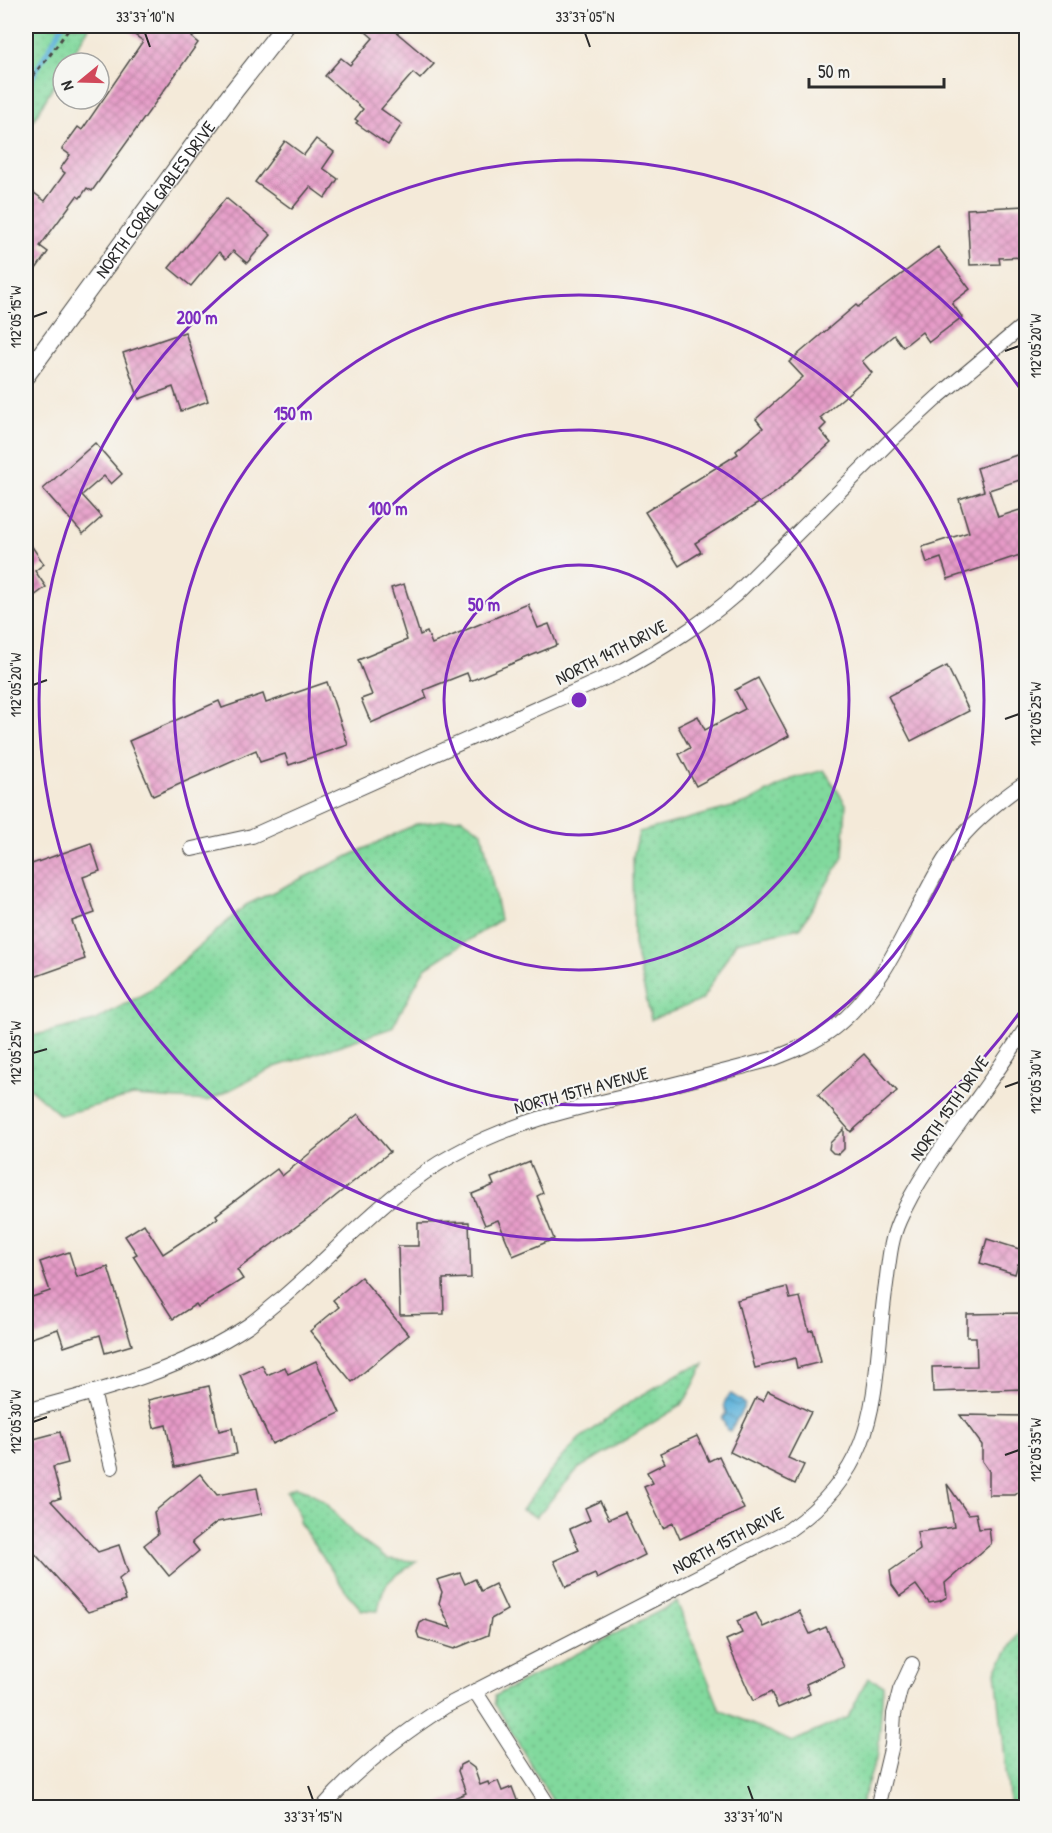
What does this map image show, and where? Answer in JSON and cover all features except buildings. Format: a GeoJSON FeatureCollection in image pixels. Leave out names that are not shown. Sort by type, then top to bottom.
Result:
{"type":"FeatureCollection","features":[{"type":"Feature","properties":{"kind":"street","name":"NORTH CORAL GABLES DRIVE"},"geometry":{"type":"LineString","coordinates":[[26,375],[230,96],[285,26]]}},
{"type":"Feature","properties":{"kind":"street","name":"NORTH 14TH DRIVE"},"geometry":{"type":"LineString","coordinates":[[192,849],[252,836],[623,670],[679,638],[720,609],[891,440],[948,388],[1026,323]]}},
{"type":"Feature","properties":{"kind":"street","name":"NORTH 15TH AVENUE"},"geometry":{"type":"LineString","coordinates":[[26,1411],[151,1376],[200,1354],[250,1324],[424,1172],[455,1153],[502,1131],[554,1113],[772,1059],[805,1045],[833,1028],[866,996],[886,967],[950,851],[965,832],[996,802],[1024,789]]}},
{"type":"Feature","properties":{"kind":"street","name":"NORTH 15TH DRIVE"},"geometry":{"type":"LineString","coordinates":[[322,1808],[356,1772],[400,1735],[444,1707],[789,1530],[808,1517],[831,1493],[857,1455],[873,1404],[879,1328],[891,1246],[898,1222],[919,1183],[1026,1028]]}},
{"type":"Feature","properties":{"kind":"street"},"geometry":{"type":"LineString","coordinates":[[93,1392],[112,1467]]}},
{"type":"Feature","properties":{"kind":"street"},"geometry":{"type":"LineString","coordinates":[[877,1808],[892,1745],[894,1714],[900,1690],[912,1664]]}},
{"type":"Feature","properties":{"kind":"street"},"geometry":{"type":"LineString","coordinates":[[475,1691],[550,1808]]}},
{"type":"Feature","properties":{"kind":"path"},"geometry":{"type":"LineString","coordinates":[[26,83],[71,26]]}},
{"type":"Feature","properties":{"kind":"green space"},"geometry":{"type":"Polygon","coordinates":[[[26,26],[90,26],[74,51],[51,51],[51,90],[26,133],[26,26]]]}},
{"type":"Feature","properties":{"kind":"green space"},"geometry":{"type":"Polygon","coordinates":[[[824,770],[846,804],[843,857],[800,928],[736,942],[702,1000],[651,1020],[634,944],[633,857],[639,832],[747,803],[792,779],[824,770]]]}},
{"type":"Feature","properties":{"kind":"green space"},"geometry":{"type":"Polygon","coordinates":[[[462,818],[482,832],[500,920],[425,968],[392,1028],[275,1067],[208,1101],[133,1096],[60,1115],[26,1085],[27,1037],[94,1021],[149,991],[246,905],[416,824],[462,818]]]}},
{"type":"Feature","properties":{"kind":"green space"},"geometry":{"type":"Polygon","coordinates":[[[704,1364],[688,1396],[680,1406],[578,1469],[536,1517],[522,1510],[554,1467],[579,1439],[632,1401],[685,1370],[704,1364]]]}},
{"type":"Feature","properties":{"kind":"green space"},"geometry":{"type":"Polygon","coordinates":[[[296,1487],[309,1491],[327,1504],[355,1536],[387,1559],[417,1561],[386,1585],[378,1611],[362,1610],[347,1593],[299,1522],[300,1516],[287,1491],[296,1487]]]}},
{"type":"Feature","properties":{"kind":"green space"},"geometry":{"type":"Polygon","coordinates":[[[677,1602],[720,1710],[792,1742],[848,1717],[868,1678],[883,1685],[878,1754],[859,1808],[556,1807],[495,1704],[495,1696],[677,1602]]]}},
{"type":"Feature","properties":{"kind":"green space"},"geometry":{"type":"Polygon","coordinates":[[[1026,1620],[1026,1807],[1010,1807],[996,1671],[1026,1620]]]}},
{"type":"Feature","properties":{"kind":"water"},"geometry":{"type":"Polygon","coordinates":[[[731,1394],[745,1405],[730,1431],[727,1430],[722,1418],[726,1413],[724,1404],[731,1394]]]}},
{"type":"Feature","properties":{"kind":"waterway"},"geometry":{"type":"LineString","coordinates":[[26,88],[62,26]]}}]}
